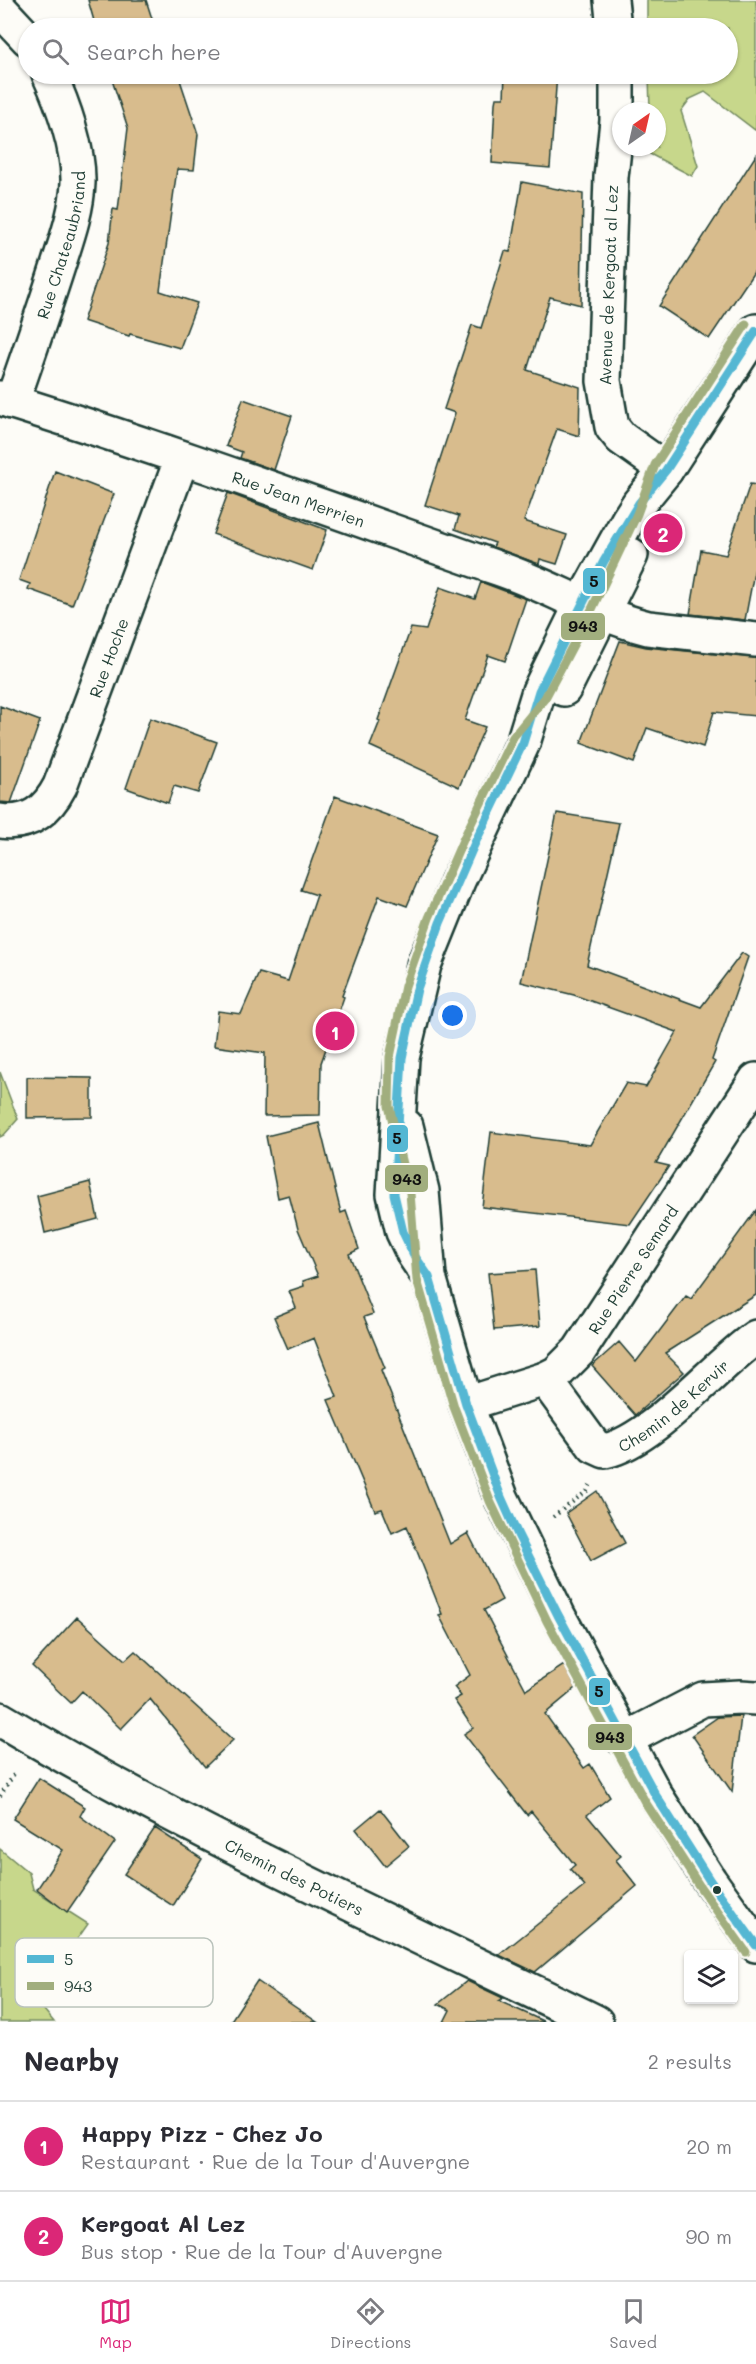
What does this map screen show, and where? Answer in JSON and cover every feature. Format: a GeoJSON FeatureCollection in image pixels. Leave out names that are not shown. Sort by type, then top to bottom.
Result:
{"type":"FeatureCollection","features":[{"type":"Feature","properties":{"kind":"street"},"geometry":{"type":"LineString","coordinates":[[611,0],[613,18]]}},
{"type":"Feature","properties":{"kind":"street"},"geometry":{"type":"LineString","coordinates":[[0,9],[18,28]]}},
{"type":"Feature","properties":{"kind":"street","name":"Rue Chateaubriand"},"geometry":{"type":"LineString","coordinates":[[6,400],[65,242],[78,183],[68,126],[53,84]]}},
{"type":"Feature","properties":{"kind":"street","name":"Avenue de Kergoat al Lez"},"geometry":{"type":"LineString","coordinates":[[617,84],[618,120],[611,177],[604,381],[612,427],[621,438],[666,470]]}},
{"type":"Feature","properties":{"kind":"street"},"geometry":{"type":"LineString","coordinates":[[756,331],[666,470],[648,519],[593,608],[555,704],[523,743],[462,872],[424,965],[402,1058],[394,1194],[397,1213],[414,1255],[429,1277],[466,1404],[518,1535],[624,1740],[656,1796],[710,1881],[756,1945]]}},
{"type":"Feature","properties":{"kind":"street","name":"Rue Jean Merrien"},"geometry":{"type":"LineString","coordinates":[[6,400],[182,458],[528,579],[593,608],[648,628],[756,640]]}},
{"type":"Feature","properties":{"kind":"street","name":"Rue Hoche"},"geometry":{"type":"LineString","coordinates":[[0,821],[16,823],[30,819],[42,812],[53,800],[182,458]]}},
{"type":"Feature","properties":{"kind":"street","name":"Rue Pierre Semard"},"geometry":{"type":"LineString","coordinates":[[466,1404],[545,1379],[557,1373],[579,1351],[756,1080]]}},
{"type":"Feature","properties":{"kind":"street","name":"Chemin de Kervir"},"geometry":{"type":"LineString","coordinates":[[545,1379],[594,1446],[605,1451],[628,1443],[649,1428],[756,1337]]}},
{"type":"Feature","properties":{"kind":"street"},"geometry":{"type":"LineString","coordinates":[[624,1740],[703,1699],[740,1696],[756,1698]]}},
{"type":"Feature","properties":{"kind":"street","name":"Chemin des Potiers"},"geometry":{"type":"LineString","coordinates":[[0,1719],[55,1751],[271,1865],[596,2022]]}},
{"type":"Feature","properties":{"kind":"path"},"geometry":{"type":"LineString","coordinates":[[518,1535],[539,1526],[587,1491],[605,1451]]}},
{"type":"Feature","properties":{"kind":"green space"},"geometry":{"type":"Polygon","coordinates":[[[647,0],[756,0],[756,128],[755,130],[705,92],[690,99],[681,111],[698,166],[692,176],[654,156],[666,156],[666,102],[650,102],[649,84],[738,84],[738,18],[647,18],[647,0]]]}},
{"type":"Feature","properties":{"kind":"green space"},"geometry":{"type":"Polygon","coordinates":[[[0,1072],[18,1119],[0,1137],[0,1072]]]}},
{"type":"Feature","properties":{"kind":"green space"},"geometry":{"type":"Polygon","coordinates":[[[0,1849],[29,1873],[33,1889],[88,1924],[78,1938],[15,1938],[15,2007],[42,2007],[54,2022],[0,2022],[0,1849]]]}},
{"type":"Feature","properties":{"kind":"building"},"geometry":{"type":"Polygon","coordinates":[[[88,0],[146,0],[152,18],[93,18],[88,0]]]}},
{"type":"Feature","properties":{"kind":"building"},"geometry":{"type":"Polygon","coordinates":[[[113,84],[181,84],[198,134],[194,170],[177,169],[160,291],[197,303],[180,348],[130,334],[129,336],[83,321],[109,243],[113,209],[118,210],[128,128],[113,84]]]}},
{"type":"Feature","properties":{"kind":"building"},"geometry":{"type":"Polygon","coordinates":[[[505,84],[556,84],[550,168],[492,163],[495,103],[496,98],[504,98],[505,84]]]}},
{"type":"Feature","properties":{"kind":"building"},"geometry":{"type":"Polygon","coordinates":[[[756,155],[756,269],[709,339],[659,306],[756,155]]]}},
{"type":"Feature","properties":{"kind":"building"},"geometry":{"type":"Polygon","coordinates":[[[522,182],[583,194],[581,305],[550,297],[527,370],[580,387],[579,436],[557,429],[524,521],[567,535],[557,564],[540,559],[539,564],[493,547],[495,543],[455,529],[459,516],[425,505],[455,413],[444,409],[472,325],[481,328],[505,251],[510,252],[522,182]]]}},
{"type":"Feature","properties":{"kind":"building"},"geometry":{"type":"Polygon","coordinates":[[[243,399],[292,416],[274,470],[240,458],[242,452],[226,446],[243,399]]]}},
{"type":"Feature","properties":{"kind":"building"},"geometry":{"type":"Polygon","coordinates":[[[55,471],[114,494],[72,605],[28,589],[30,584],[19,580],[55,471]]]}},
{"type":"Feature","properties":{"kind":"building"},"geometry":{"type":"Polygon","coordinates":[[[750,484],[756,485],[756,562],[745,620],[690,614],[701,550],[726,555],[750,484]]]}},
{"type":"Feature","properties":{"kind":"building"},"geometry":{"type":"Polygon","coordinates":[[[228,493],[327,530],[313,570],[213,534],[228,493]]]}},
{"type":"Feature","properties":{"kind":"building"},"geometry":{"type":"Polygon","coordinates":[[[481,582],[526,599],[505,661],[488,655],[465,720],[485,727],[459,787],[370,746],[411,628],[426,630],[440,587],[475,599],[481,582]]]}},
{"type":"Feature","properties":{"kind":"building"},"geometry":{"type":"Polygon","coordinates":[[[620,641],[646,647],[756,658],[756,716],[714,712],[703,747],[647,728],[634,763],[581,743],[620,641]]]}},
{"type":"Feature","properties":{"kind":"building"},"geometry":{"type":"Polygon","coordinates":[[[0,706],[40,721],[11,803],[0,802],[0,706]]]}},
{"type":"Feature","properties":{"kind":"building"},"geometry":{"type":"Polygon","coordinates":[[[150,718],[217,742],[198,793],[174,786],[168,803],[126,788],[150,718]]]}},
{"type":"Feature","properties":{"kind":"building"},"geometry":{"type":"Polygon","coordinates":[[[335,796],[438,834],[407,906],[379,896],[342,996],[344,997],[321,1063],[320,1115],[264,1116],[265,1053],[214,1046],[218,1011],[241,1014],[259,973],[288,981],[317,895],[301,890],[335,796]]]}},
{"type":"Feature","properties":{"kind":"building"},"geometry":{"type":"Polygon","coordinates":[[[557,813],[619,823],[587,965],[701,1007],[742,953],[748,957],[712,1060],[715,1062],[656,1163],[669,1166],[630,1224],[482,1207],[491,1132],[590,1145],[626,1083],[646,1087],[677,1032],[574,995],[521,982],[557,813]]]}},
{"type":"Feature","properties":{"kind":"building"},"geometry":{"type":"Polygon","coordinates":[[[27,1077],[92,1078],[92,1117],[27,1118],[27,1077]]]}},
{"type":"Feature","properties":{"kind":"building"},"geometry":{"type":"Polygon","coordinates":[[[319,1123],[341,1213],[346,1211],[359,1249],[349,1254],[373,1314],[364,1317],[385,1368],[381,1370],[450,1544],[468,1533],[502,1600],[484,1610],[526,1690],[564,1665],[576,1688],[545,1714],[584,1768],[590,1764],[610,1797],[587,1815],[621,1856],[616,1860],[637,1886],[535,1972],[499,1955],[585,1886],[570,1869],[575,1865],[531,1811],[527,1815],[464,1734],[473,1728],[454,1700],[461,1696],[454,1687],[470,1675],[439,1615],[442,1614],[407,1526],[392,1533],[382,1509],[375,1511],[328,1400],[337,1397],[314,1338],[288,1349],[274,1317],[296,1308],[289,1291],[304,1286],[303,1281],[318,1276],[298,1229],[289,1195],[278,1198],[266,1136],[319,1123]]]}},
{"type":"Feature","properties":{"kind":"building"},"geometry":{"type":"Polygon","coordinates":[[[90,1182],[98,1219],[45,1233],[37,1196],[90,1182]]]}},
{"type":"Feature","properties":{"kind":"building"},"geometry":{"type":"Polygon","coordinates":[[[756,1210],[756,1295],[665,1353],[684,1372],[635,1415],[592,1366],[619,1342],[636,1362],[686,1296],[691,1299],[756,1210]]]}},
{"type":"Feature","properties":{"kind":"building"},"geometry":{"type":"Polygon","coordinates":[[[535,1270],[540,1326],[494,1330],[488,1273],[535,1270]]]}},
{"type":"Feature","properties":{"kind":"building"},"geometry":{"type":"Polygon","coordinates":[[[597,1491],[625,1543],[591,1561],[566,1513],[597,1491]]]}},
{"type":"Feature","properties":{"kind":"building"},"geometry":{"type":"Polygon","coordinates":[[[77,1617],[125,1660],[135,1651],[233,1740],[205,1767],[150,1699],[121,1729],[82,1691],[71,1703],[32,1666],[77,1617]]]}},
{"type":"Feature","properties":{"kind":"building"},"geometry":{"type":"Polygon","coordinates":[[[741,1716],[732,1792],[692,1735],[718,1717],[741,1716]]]}},
{"type":"Feature","properties":{"kind":"building"},"geometry":{"type":"Polygon","coordinates":[[[39,1778],[85,1807],[80,1816],[115,1842],[67,1912],[37,1889],[63,1850],[13,1819],[39,1778]]]}},
{"type":"Feature","properties":{"kind":"building"},"geometry":{"type":"Polygon","coordinates":[[[380,1809],[409,1846],[385,1866],[356,1829],[380,1809]]]}},
{"type":"Feature","properties":{"kind":"building"},"geometry":{"type":"Polygon","coordinates":[[[155,1828],[202,1859],[173,1906],[124,1874],[155,1828]]]}},
{"type":"Feature","properties":{"kind":"building"},"geometry":{"type":"Polygon","coordinates":[[[257,1981],[317,2022],[230,2022],[257,1981]]]}},
{"type":"Feature","properties":{"kind":"building"},"geometry":{"type":"Polygon","coordinates":[[[467,1981],[503,1998],[499,2001],[545,2022],[444,2022],[450,2010],[438,2004],[467,1981]]]}},
{"type":"Feature","properties":{"kind":"transit line","name":"943"},"geometry":{"type":"LineString","coordinates":[[746,324],[655,465],[637,514],[592,609],[545,698],[513,737],[463,840],[429,918],[405,986],[390,1057],[389,1106],[410,1193],[417,1280],[454,1407],[490,1501],[547,1621],[645,1802],[700,1887],[746,1952]]}},
{"type":"Feature","properties":{"kind":"transit line","name":"5"},"geometry":{"type":"LineString","coordinates":[[756,331],[666,470],[639,503],[604,561],[539,691],[523,743],[440,923],[417,989],[402,1058],[394,1194],[403,1232],[414,1255],[429,1277],[466,1404],[518,1535],[558,1615],[656,1796],[710,1881],[756,1945]]}},
{"type":"Feature","properties":{"kind":"place","name":"Kergoat Al Lez"},"geometry":{"type":"Point","coordinates":[663,533]}},
{"type":"Feature","properties":{"kind":"place","name":"Happy Pizz - Chez Jo"},"geometry":{"type":"Point","coordinates":[335,1031]}}]}
